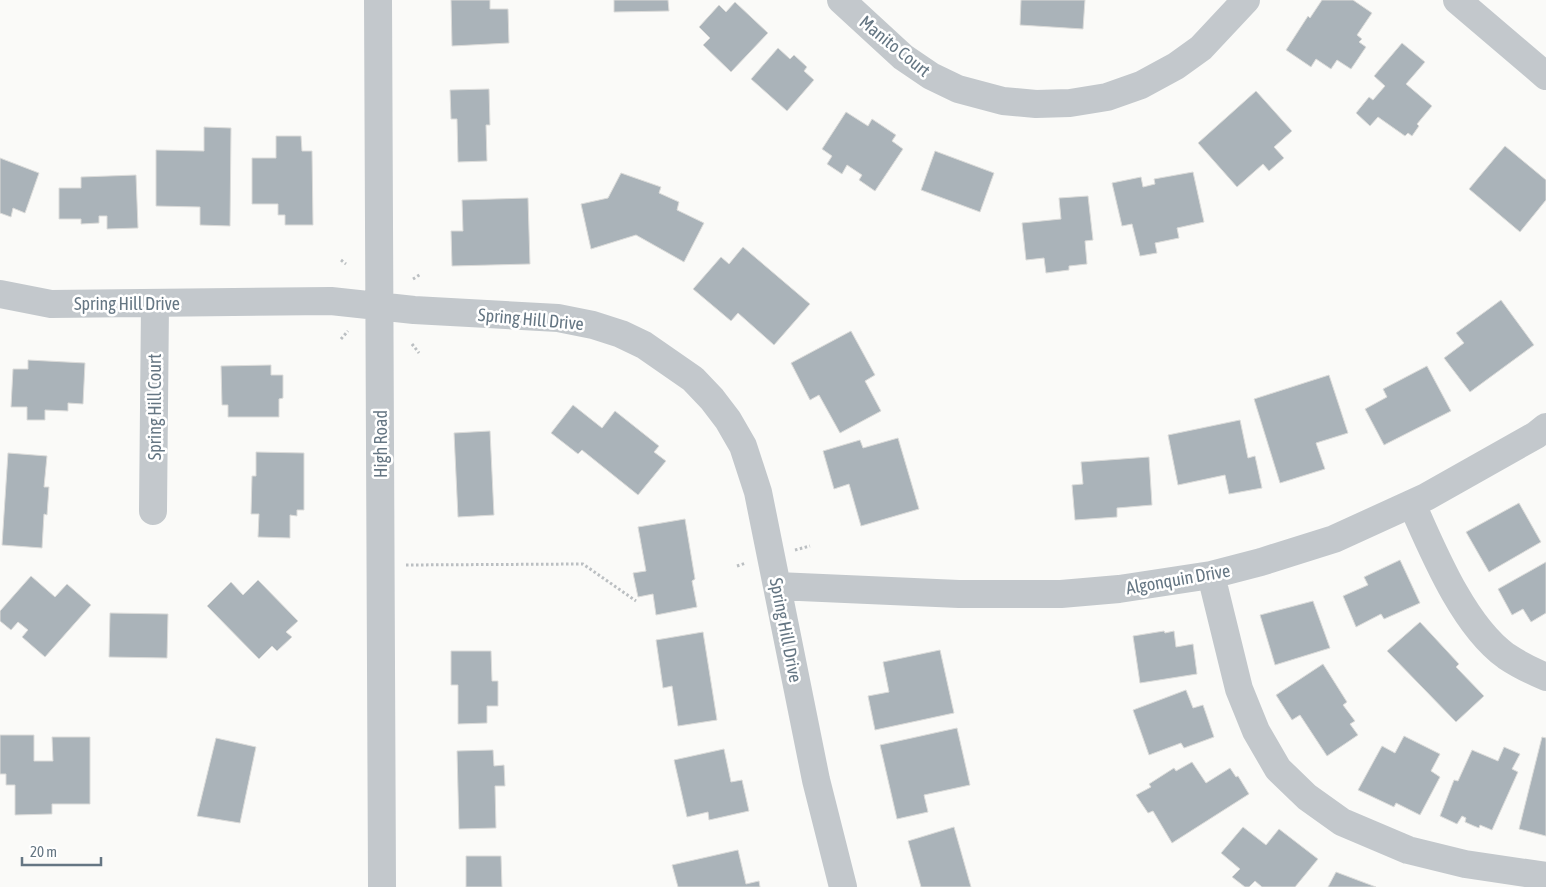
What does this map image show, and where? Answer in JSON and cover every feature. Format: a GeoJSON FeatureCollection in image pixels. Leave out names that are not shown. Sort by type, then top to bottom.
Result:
{"type":"FeatureCollection","features":[{"type":"Feature","properties":{"kind":"street","name":"High Road"},"geometry":{"type":"LineString","coordinates":[[378,0],[382,887]]}},
{"type":"Feature","properties":{"kind":"street","name":"Manito Court"},"geometry":{"type":"LineString","coordinates":[[841,0],[904,57],[931,76],[958,89],[1003,101],[1036,104],[1070,103],[1107,97],[1141,85],[1176,66],[1202,48],[1246,0]]}},
{"type":"Feature","properties":{"kind":"street"},"geometry":{"type":"LineString","coordinates":[[1457,0],[1546,76]]}},
{"type":"Feature","properties":{"kind":"street","name":"Spring Hill Drive"},"geometry":{"type":"LineString","coordinates":[[0,294],[51,304],[331,301],[414,310],[558,318],[593,324],[621,334],[644,345],[670,362],[693,379],[712,399],[728,420],[743,446],[758,492],[816,780],[843,887]]}},
{"type":"Feature","properties":{"kind":"street","name":"Spring Hill Court"},"geometry":{"type":"LineString","coordinates":[[154,511],[155,304]]}},
{"type":"Feature","properties":{"kind":"street","name":"Algonquin Drive"},"geometry":{"type":"LineString","coordinates":[[777,586],[959,594],[1061,594],[1119,590],[1211,575],[1261,562],[1334,539],[1412,504],[1536,435],[1546,427]]}},
{"type":"Feature","properties":{"kind":"street"},"geometry":{"type":"LineString","coordinates":[[1412,504],[1451,587],[1467,613],[1504,655],[1546,677]]}},
{"type":"Feature","properties":{"kind":"street"},"geometry":{"type":"LineString","coordinates":[[1211,575],[1238,689],[1256,731],[1278,769],[1307,797],[1342,822],[1408,850],[1462,864],[1546,876]]}},
{"type":"Feature","properties":{"kind":"path"},"geometry":{"type":"LineString","coordinates":[[340,260],[346,264]]}},
{"type":"Feature","properties":{"kind":"path"},"geometry":{"type":"LineString","coordinates":[[413,279],[421,274]]}},
{"type":"Feature","properties":{"kind":"path"},"geometry":{"type":"LineString","coordinates":[[340,338],[348,331]]}},
{"type":"Feature","properties":{"kind":"path"},"geometry":{"type":"LineString","coordinates":[[412,344],[419,353]]}},
{"type":"Feature","properties":{"kind":"path"},"geometry":{"type":"LineString","coordinates":[[381,565],[583,564],[636,601]]}},
{"type":"Feature","properties":{"kind":"building"},"geometry":{"type":"Polygon","coordinates":[[[451,0],[490,0],[490,9],[508,9],[509,43],[452,46],[451,0]]]}},
{"type":"Feature","properties":{"kind":"building"},"geometry":{"type":"Polygon","coordinates":[[[614,0],[668,0],[669,11],[614,12],[614,0]]]}},
{"type":"Feature","properties":{"kind":"building"},"geometry":{"type":"Polygon","coordinates":[[[1021,0],[1085,0],[1083,29],[1020,25],[1021,0]]]}},
{"type":"Feature","properties":{"kind":"building"},"geometry":{"type":"Polygon","coordinates":[[[1322,0],[1353,0],[1372,13],[1357,35],[1362,39],[1359,42],[1366,47],[1351,69],[1337,60],[1331,69],[1316,59],[1311,67],[1286,50],[1308,16],[1310,18],[1322,0]]]}},
{"type":"Feature","properties":{"kind":"building"},"geometry":{"type":"Polygon","coordinates":[[[735,2],[768,33],[731,72],[703,45],[710,38],[699,27],[719,5],[726,12],[735,2]]]}},
{"type":"Feature","properties":{"kind":"building"},"geometry":{"type":"Polygon","coordinates":[[[1402,43],[1425,62],[1406,84],[1432,106],[1417,124],[1419,126],[1412,136],[1408,133],[1405,136],[1378,117],[1370,126],[1356,113],[1369,97],[1373,100],[1385,86],[1374,76],[1402,43]]]}},
{"type":"Feature","properties":{"kind":"building"},"geometry":{"type":"Polygon","coordinates":[[[778,48],[790,59],[794,55],[807,67],[804,71],[814,80],[787,111],[751,79],[778,48]]]}},
{"type":"Feature","properties":{"kind":"building"},"geometry":{"type":"Polygon","coordinates":[[[489,89],[490,125],[486,125],[487,161],[458,162],[457,119],[451,119],[450,90],[489,89]]]}},
{"type":"Feature","properties":{"kind":"building"},"geometry":{"type":"Polygon","coordinates":[[[1256,91],[1292,131],[1274,147],[1284,158],[1269,171],[1263,164],[1237,187],[1198,143],[1256,91]]]}},
{"type":"Feature","properties":{"kind":"building"},"geometry":{"type":"Polygon","coordinates":[[[846,112],[868,126],[872,119],[896,135],[892,141],[903,149],[875,191],[859,180],[862,175],[847,165],[842,174],[827,164],[832,156],[822,149],[846,112]]]}},
{"type":"Feature","properties":{"kind":"building"},"geometry":{"type":"Polygon","coordinates":[[[204,127],[231,128],[230,226],[200,225],[200,207],[156,206],[156,150],[204,151],[204,127]]]}},
{"type":"Feature","properties":{"kind":"building"},"geometry":{"type":"Polygon","coordinates":[[[276,136],[301,136],[302,151],[312,151],[313,225],[285,225],[285,215],[278,215],[278,204],[252,204],[252,158],[276,158],[276,136]]]}},
{"type":"Feature","properties":{"kind":"building"},"geometry":{"type":"Polygon","coordinates":[[[1505,146],[1546,180],[1546,200],[1520,232],[1469,189],[1505,146]]]}},
{"type":"Feature","properties":{"kind":"building"},"geometry":{"type":"Polygon","coordinates":[[[935,151],[994,173],[980,212],[921,190],[935,151]]]}},
{"type":"Feature","properties":{"kind":"building"},"geometry":{"type":"Polygon","coordinates":[[[0,158],[39,173],[25,213],[13,208],[11,217],[0,213],[0,158]]]}},
{"type":"Feature","properties":{"kind":"building"},"geometry":{"type":"Polygon","coordinates":[[[1193,172],[1204,222],[1177,228],[1179,238],[1155,243],[1157,253],[1140,256],[1132,224],[1122,226],[1112,183],[1141,177],[1143,187],[1155,184],[1154,179],[1193,172]]]}},
{"type":"Feature","properties":{"kind":"building"},"geometry":{"type":"Polygon","coordinates":[[[621,173],[661,187],[659,193],[679,202],[677,210],[704,223],[684,262],[636,235],[591,249],[581,204],[608,198],[621,173]]]}},
{"type":"Feature","properties":{"kind":"building"},"geometry":{"type":"Polygon","coordinates":[[[136,175],[138,228],[107,229],[107,216],[99,216],[99,223],[81,224],[81,219],[59,219],[59,188],[81,188],[81,177],[136,175]]]}},
{"type":"Feature","properties":{"kind":"building"},"geometry":{"type":"Polygon","coordinates":[[[1088,196],[1093,240],[1085,241],[1087,264],[1069,266],[1069,270],[1046,273],[1044,258],[1026,260],[1022,223],[1061,219],[1059,198],[1088,196]]]}},
{"type":"Feature","properties":{"kind":"building"},"geometry":{"type":"Polygon","coordinates":[[[528,198],[530,264],[452,266],[451,231],[463,231],[462,200],[528,198]]]}},
{"type":"Feature","properties":{"kind":"building"},"geometry":{"type":"Polygon","coordinates":[[[743,247],[810,304],[774,345],[738,313],[731,321],[693,289],[721,257],[729,264],[743,247]]]}},
{"type":"Feature","properties":{"kind":"building"},"geometry":{"type":"Polygon","coordinates":[[[1501,300],[1534,345],[1470,392],[1444,358],[1464,343],[1456,333],[1501,300]]]}},
{"type":"Feature","properties":{"kind":"building"},"geometry":{"type":"Polygon","coordinates":[[[851,331],[875,375],[865,381],[881,411],[840,433],[819,395],[810,400],[791,363],[851,331]]]}},
{"type":"Feature","properties":{"kind":"building"},"geometry":{"type":"Polygon","coordinates":[[[28,360],[85,363],[83,404],[68,403],[68,411],[45,410],[45,420],[27,420],[27,407],[11,407],[13,369],[28,369],[28,360]]]}},
{"type":"Feature","properties":{"kind":"building"},"geometry":{"type":"Polygon","coordinates":[[[271,365],[271,375],[283,375],[283,398],[279,399],[279,417],[228,417],[228,405],[222,405],[221,366],[271,365]]]}},
{"type":"Feature","properties":{"kind":"building"},"geometry":{"type":"Polygon","coordinates":[[[1427,366],[1451,411],[1384,445],[1365,409],[1387,397],[1383,389],[1427,366]]]}},
{"type":"Feature","properties":{"kind":"building"},"geometry":{"type":"Polygon","coordinates":[[[1329,375],[1348,433],[1316,443],[1325,469],[1280,483],[1254,399],[1329,375]]]}},
{"type":"Feature","properties":{"kind":"building"},"geometry":{"type":"Polygon","coordinates":[[[573,405],[602,428],[615,411],[659,446],[654,452],[666,461],[638,495],[582,450],[578,454],[551,433],[573,405]]]}},
{"type":"Feature","properties":{"kind":"building"},"geometry":{"type":"Polygon","coordinates":[[[1240,420],[1248,458],[1255,456],[1262,488],[1229,494],[1225,475],[1178,485],[1168,435],[1240,420]]]}},
{"type":"Feature","properties":{"kind":"building"},"geometry":{"type":"Polygon","coordinates":[[[490,431],[494,515],[458,517],[454,433],[490,431]]]}},
{"type":"Feature","properties":{"kind":"building"},"geometry":{"type":"Polygon","coordinates":[[[898,438],[919,509],[861,526],[849,484],[834,489],[823,451],[860,440],[863,448],[898,438]]]}},
{"type":"Feature","properties":{"kind":"building"},"geometry":{"type":"Polygon","coordinates":[[[256,452],[304,453],[304,510],[297,510],[297,516],[290,515],[290,538],[258,537],[259,514],[251,514],[252,476],[256,476],[256,452]]]}},
{"type":"Feature","properties":{"kind":"building"},"geometry":{"type":"Polygon","coordinates":[[[8,453],[47,456],[44,487],[49,487],[47,515],[44,514],[42,548],[2,545],[8,453]]]}},
{"type":"Feature","properties":{"kind":"building"},"geometry":{"type":"Polygon","coordinates":[[[1149,457],[1152,505],[1117,508],[1117,517],[1075,520],[1072,485],[1083,484],[1081,462],[1149,457]]]}},
{"type":"Feature","properties":{"kind":"building"},"geometry":{"type":"Polygon","coordinates":[[[1519,503],[1541,542],[1489,572],[1466,532],[1519,503]]]}},
{"type":"Feature","properties":{"kind":"building"},"geometry":{"type":"Polygon","coordinates":[[[685,519],[695,579],[692,581],[697,607],[656,615],[653,594],[638,597],[633,573],[646,571],[638,527],[685,519]]]}},
{"type":"Feature","properties":{"kind":"building"},"geometry":{"type":"Polygon","coordinates":[[[1400,560],[1420,603],[1384,619],[1381,614],[1356,627],[1343,596],[1368,585],[1364,577],[1400,560]]]}},
{"type":"Feature","properties":{"kind":"building"},"geometry":{"type":"Polygon","coordinates":[[[1546,562],[1546,613],[1531,622],[1523,609],[1512,615],[1498,589],[1546,562]]]}},
{"type":"Feature","properties":{"kind":"building"},"geometry":{"type":"Polygon","coordinates":[[[31,576],[55,597],[67,584],[91,605],[45,657],[22,637],[28,630],[18,622],[11,630],[0,621],[0,611],[31,576]]]}},
{"type":"Feature","properties":{"kind":"building"},"geometry":{"type":"Polygon","coordinates":[[[258,580],[298,621],[286,632],[292,637],[277,651],[272,646],[259,659],[207,606],[231,582],[243,595],[258,580]]]}},
{"type":"Feature","properties":{"kind":"building"},"geometry":{"type":"Polygon","coordinates":[[[1313,601],[1330,648],[1275,665],[1260,615],[1313,601]]]}},
{"type":"Feature","properties":{"kind":"building"},"geometry":{"type":"Polygon","coordinates":[[[110,613],[168,614],[167,658],[109,657],[110,613]]]}},
{"type":"Feature","properties":{"kind":"building"},"geometry":{"type":"Polygon","coordinates":[[[1420,622],[1459,664],[1456,667],[1484,696],[1456,722],[1387,651],[1420,622]]]}},
{"type":"Feature","properties":{"kind":"building"},"geometry":{"type":"Polygon","coordinates":[[[1164,631],[1165,633],[1174,631],[1176,647],[1193,644],[1197,674],[1140,683],[1133,636],[1164,631]]]}},
{"type":"Feature","properties":{"kind":"building"},"geometry":{"type":"Polygon","coordinates":[[[703,632],[717,720],[678,726],[672,686],[663,688],[656,640],[703,632]]]}},
{"type":"Feature","properties":{"kind":"building"},"geometry":{"type":"Polygon","coordinates":[[[940,650],[954,713],[875,730],[868,696],[889,692],[883,662],[940,650]]]}},
{"type":"Feature","properties":{"kind":"building"},"geometry":{"type":"Polygon","coordinates":[[[451,651],[491,651],[492,681],[498,681],[498,706],[487,706],[487,723],[458,724],[458,685],[451,685],[451,651]]]}},
{"type":"Feature","properties":{"kind":"building"},"geometry":{"type":"Polygon","coordinates":[[[1323,664],[1347,702],[1343,705],[1355,721],[1350,724],[1358,735],[1327,756],[1300,715],[1292,720],[1276,695],[1323,664]]]}},
{"type":"Feature","properties":{"kind":"building"},"geometry":{"type":"Polygon","coordinates":[[[1186,690],[1193,708],[1203,705],[1214,737],[1184,748],[1181,743],[1149,755],[1133,710],[1186,690]]]}},
{"type":"Feature","properties":{"kind":"building"},"geometry":{"type":"Polygon","coordinates":[[[957,728],[970,785],[924,795],[928,812],[897,819],[880,745],[957,728]]]}},
{"type":"Feature","properties":{"kind":"building"},"geometry":{"type":"Polygon","coordinates":[[[0,735],[34,735],[34,761],[53,761],[52,737],[90,737],[90,804],[52,804],[52,814],[15,815],[15,785],[6,785],[6,774],[0,774],[0,735]]]}},
{"type":"Feature","properties":{"kind":"building"},"geometry":{"type":"Polygon","coordinates":[[[1404,736],[1440,754],[1431,771],[1440,777],[1420,815],[1396,803],[1394,807],[1358,790],[1382,746],[1395,753],[1404,736]]]}},
{"type":"Feature","properties":{"kind":"building"},"geometry":{"type":"Polygon","coordinates":[[[1542,737],[1546,738],[1546,836],[1519,829],[1542,737]]]}},
{"type":"Feature","properties":{"kind":"building"},"geometry":{"type":"Polygon","coordinates":[[[216,738],[256,747],[240,823],[197,816],[216,738]]]}},
{"type":"Feature","properties":{"kind":"building"},"geometry":{"type":"Polygon","coordinates":[[[1504,747],[1520,754],[1512,769],[1518,772],[1492,830],[1480,825],[1479,828],[1465,822],[1466,818],[1462,816],[1457,824],[1440,816],[1454,780],[1458,781],[1472,750],[1498,761],[1504,747]]]}},
{"type":"Feature","properties":{"kind":"building"},"geometry":{"type":"Polygon","coordinates":[[[724,749],[731,782],[742,780],[749,811],[709,820],[708,812],[687,817],[674,760],[724,749]]]}},
{"type":"Feature","properties":{"kind":"building"},"geometry":{"type":"Polygon","coordinates":[[[493,750],[494,766],[504,765],[505,786],[495,786],[496,828],[459,829],[457,751],[493,750]]]}},
{"type":"Feature","properties":{"kind":"building"},"geometry":{"type":"Polygon","coordinates":[[[1192,762],[1206,783],[1230,768],[1236,777],[1238,776],[1249,794],[1172,843],[1153,811],[1148,813],[1136,795],[1151,787],[1149,784],[1174,768],[1176,771],[1192,762]]]}},
{"type":"Feature","properties":{"kind":"building"},"geometry":{"type":"Polygon","coordinates":[[[954,827],[971,887],[921,887],[908,841],[954,827]]]}},
{"type":"Feature","properties":{"kind":"building"},"geometry":{"type":"Polygon","coordinates":[[[1243,827],[1266,845],[1279,829],[1318,859],[1295,887],[1262,887],[1255,881],[1249,887],[1245,887],[1232,877],[1240,869],[1221,853],[1243,827]]]}},
{"type":"Feature","properties":{"kind":"building"},"geometry":{"type":"Polygon","coordinates":[[[738,850],[746,884],[759,881],[760,887],[678,887],[672,865],[738,850]]]}},
{"type":"Feature","properties":{"kind":"building"},"geometry":{"type":"Polygon","coordinates":[[[466,856],[501,856],[502,887],[466,887],[466,856]]]}},
{"type":"Feature","properties":{"kind":"building"},"geometry":{"type":"Polygon","coordinates":[[[1336,872],[1376,887],[1328,887],[1336,872]]]}}]}
